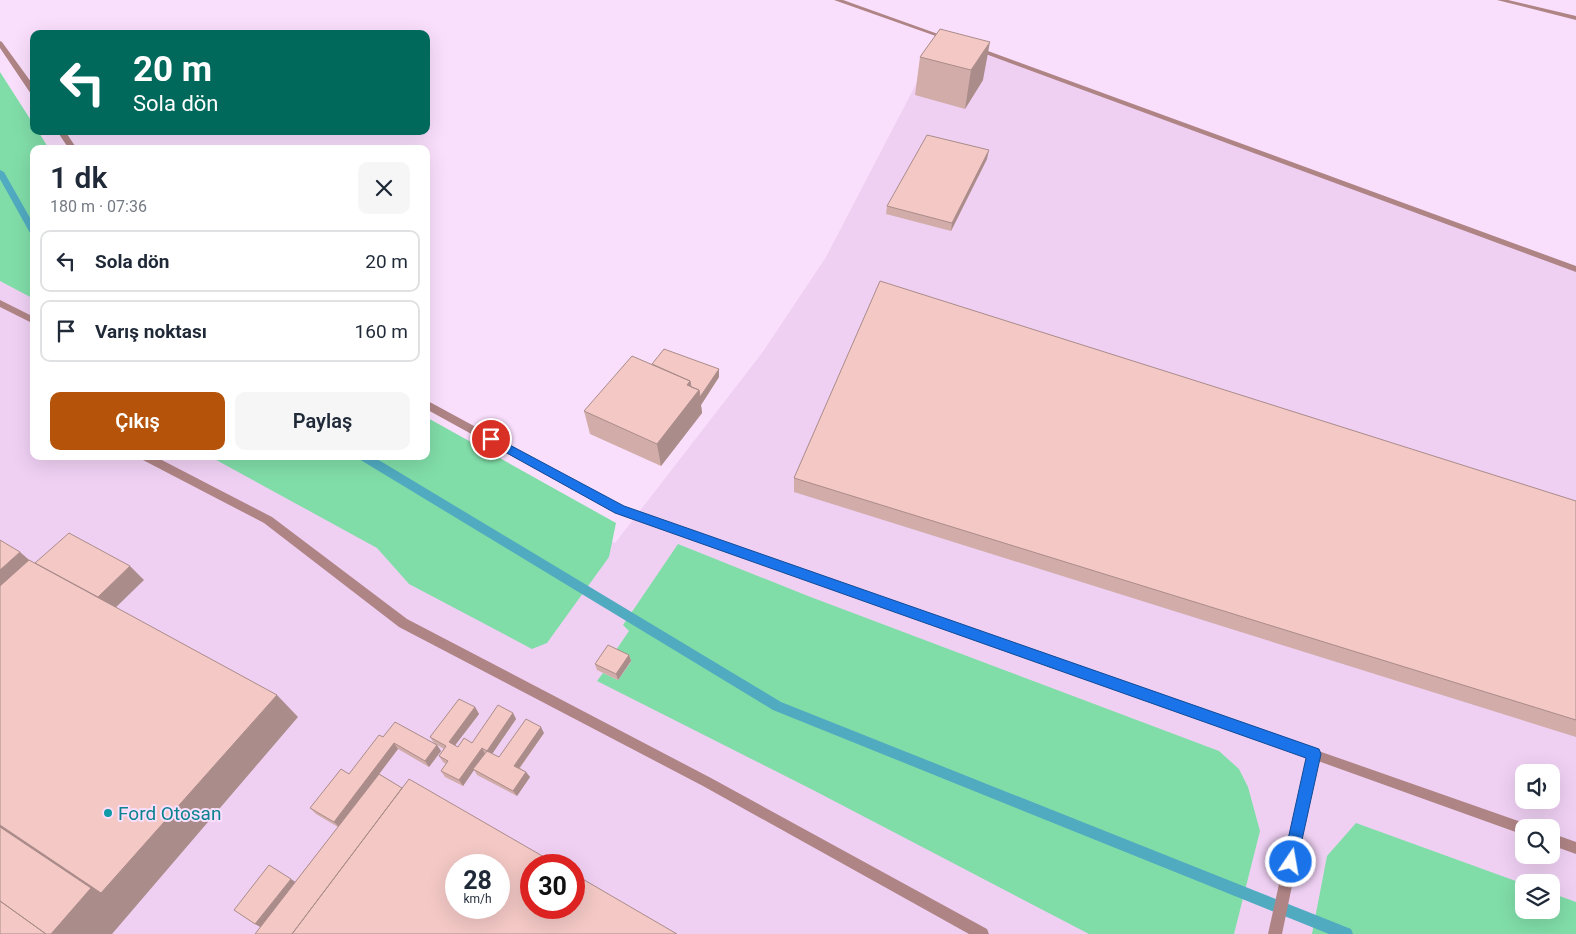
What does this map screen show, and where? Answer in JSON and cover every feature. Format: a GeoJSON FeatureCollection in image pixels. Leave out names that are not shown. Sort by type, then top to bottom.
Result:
{"type":"FeatureCollection","features":[{"type":"Feature","properties":{"kind":"street"},"geometry":{"type":"LineString","coordinates":[[836,0],[960,43]]}},
{"type":"Feature","properties":{"kind":"street"},"geometry":{"type":"LineString","coordinates":[[1500,0],[1576,18]]}},
{"type":"Feature","properties":{"kind":"street"},"geometry":{"type":"LineString","coordinates":[[0,43],[30,86]]}},
{"type":"Feature","properties":{"kind":"street"},"geometry":{"type":"LineString","coordinates":[[969,47],[1576,269]]}},
{"type":"Feature","properties":{"kind":"street"},"geometry":{"type":"LineString","coordinates":[[0,303],[30,319]]}},
{"type":"Feature","properties":{"kind":"street"},"geometry":{"type":"LineString","coordinates":[[430,406],[620,510],[1515,826]]}},
{"type":"Feature","properties":{"kind":"street"},"geometry":{"type":"LineString","coordinates":[[153,460],[268,520],[403,623],[707,782],[982,934]]}},
{"type":"Feature","properties":{"kind":"street"},"geometry":{"type":"LineString","coordinates":[[1275,934],[1314,754]]}},
{"type":"Feature","properties":{"kind":"street"},"geometry":{"type":"LineString","coordinates":[[1560,842],[1576,848]]}},
{"type":"Feature","properties":{"kind":"shaded area","name":"Ford Otosan"},"geometry":{"type":"Polygon","coordinates":[[[941,36],[1576,269],[1576,934],[0,934],[0,87],[32,145],[30,145],[30,460],[430,460],[430,457],[465,457],[615,543],[762,353],[826,257],[941,36]]]}},
{"type":"Feature","properties":{"kind":"green space"},"geometry":{"type":"Polygon","coordinates":[[[0,72],[30,119],[30,135],[40,135],[47,145],[30,145],[30,297],[0,281],[0,72]]]}},
{"type":"Feature","properties":{"kind":"green space"},"geometry":{"type":"Polygon","coordinates":[[[430,419],[616,523],[609,557],[547,643],[532,649],[409,584],[377,548],[216,460],[430,460],[430,419]]]}},
{"type":"Feature","properties":{"kind":"green space"},"geometry":{"type":"Polygon","coordinates":[[[678,544],[808,596],[1219,751],[1239,769],[1248,787],[1260,831],[1234,934],[1089,934],[813,790],[597,681],[603,673],[618,680],[631,662],[614,653],[629,631],[623,625],[678,544]]]}},
{"type":"Feature","properties":{"kind":"green space"},"geometry":{"type":"Polygon","coordinates":[[[1356,823],[1515,881],[1515,919],[1560,919],[1560,896],[1576,902],[1576,934],[1312,934],[1327,856],[1356,823]]]}},
{"type":"Feature","properties":{"kind":"building"},"geometry":{"type":"Polygon","coordinates":[[[940,29],[990,42],[971,70],[920,57],[940,29]]]}},
{"type":"Feature","properties":{"kind":"building"},"geometry":{"type":"Polygon","coordinates":[[[927,135],[989,150],[952,223],[887,206],[927,135]]]}},
{"type":"Feature","properties":{"kind":"building"},"geometry":{"type":"Polygon","coordinates":[[[880,281],[1576,501],[1576,720],[794,478],[880,281]]]}},
{"type":"Feature","properties":{"kind":"building"},"geometry":{"type":"Polygon","coordinates":[[[664,349],[719,369],[700,397],[699,390],[691,387],[690,381],[652,364],[664,349]]]}},
{"type":"Feature","properties":{"kind":"building"},"geometry":{"type":"Polygon","coordinates":[[[632,356],[690,381],[687,385],[699,390],[657,444],[584,411],[632,356]]]}},
{"type":"Feature","properties":{"kind":"building"},"geometry":{"type":"Polygon","coordinates":[[[69,533],[130,566],[98,597],[35,563],[69,533]]]}},
{"type":"Feature","properties":{"kind":"building"},"geometry":{"type":"Polygon","coordinates":[[[0,540],[20,552],[0,570],[0,540]]]}},
{"type":"Feature","properties":{"kind":"building","name":"Ford Otosan"},"geometry":{"type":"Polygon","coordinates":[[[29,560],[277,695],[101,893],[0,825],[0,586],[29,560]]]}},
{"type":"Feature","properties":{"kind":"building"},"geometry":{"type":"Polygon","coordinates":[[[608,645],[629,655],[616,674],[595,664],[608,645]]]}},
{"type":"Feature","properties":{"kind":"building"},"geometry":{"type":"Polygon","coordinates":[[[459,699],[475,707],[449,742],[458,747],[464,738],[472,743],[498,705],[513,713],[487,751],[482,748],[459,780],[441,771],[448,761],[439,756],[446,746],[430,737],[459,699]]]}},
{"type":"Feature","properties":{"kind":"building"},"geometry":{"type":"Polygon","coordinates":[[[526,719],[541,727],[514,766],[526,772],[513,791],[473,769],[487,751],[499,757],[526,719]]]}},
{"type":"Feature","properties":{"kind":"building"},"geometry":{"type":"Polygon","coordinates":[[[395,722],[437,745],[425,761],[394,743],[334,822],[310,808],[341,769],[349,774],[379,735],[383,737],[395,722]]]}},
{"type":"Feature","properties":{"kind":"building"},"geometry":{"type":"Polygon","coordinates":[[[379,774],[402,788],[292,934],[255,934],[379,774]]]}},
{"type":"Feature","properties":{"kind":"building"},"geometry":{"type":"Polygon","coordinates":[[[409,779],[539,854],[520,854],[520,919],[585,919],[585,880],[677,934],[292,934],[409,779]]]}},
{"type":"Feature","properties":{"kind":"building"},"geometry":{"type":"Polygon","coordinates":[[[0,827],[91,888],[51,934],[46,934],[0,901],[0,827]]]}},
{"type":"Feature","properties":{"kind":"building"},"geometry":{"type":"Polygon","coordinates":[[[269,865],[291,879],[255,924],[234,910],[269,865]]]}},
{"type":"Feature","properties":{"kind":"building"},"geometry":{"type":"Polygon","coordinates":[[[0,901],[46,934],[0,934],[0,901]]]}},
{"type":"Feature","properties":{"kind":"waterway"},"geometry":{"type":"LineString","coordinates":[[0,172],[30,226]]}},
{"type":"Feature","properties":{"kind":"waterway"},"geometry":{"type":"LineString","coordinates":[[370,460],[777,706],[1346,934]]}},
{"type":"Feature","properties":{"kind":"place","name":"Ford Otosan"},"geometry":{"type":"Point","coordinates":[108,813]}},
{"type":"Feature","properties":{"kind":"route"},"geometry":{"type":"LineString","coordinates":[[491,439],[620,510],[1314,754],[1291,862]]}}]}
